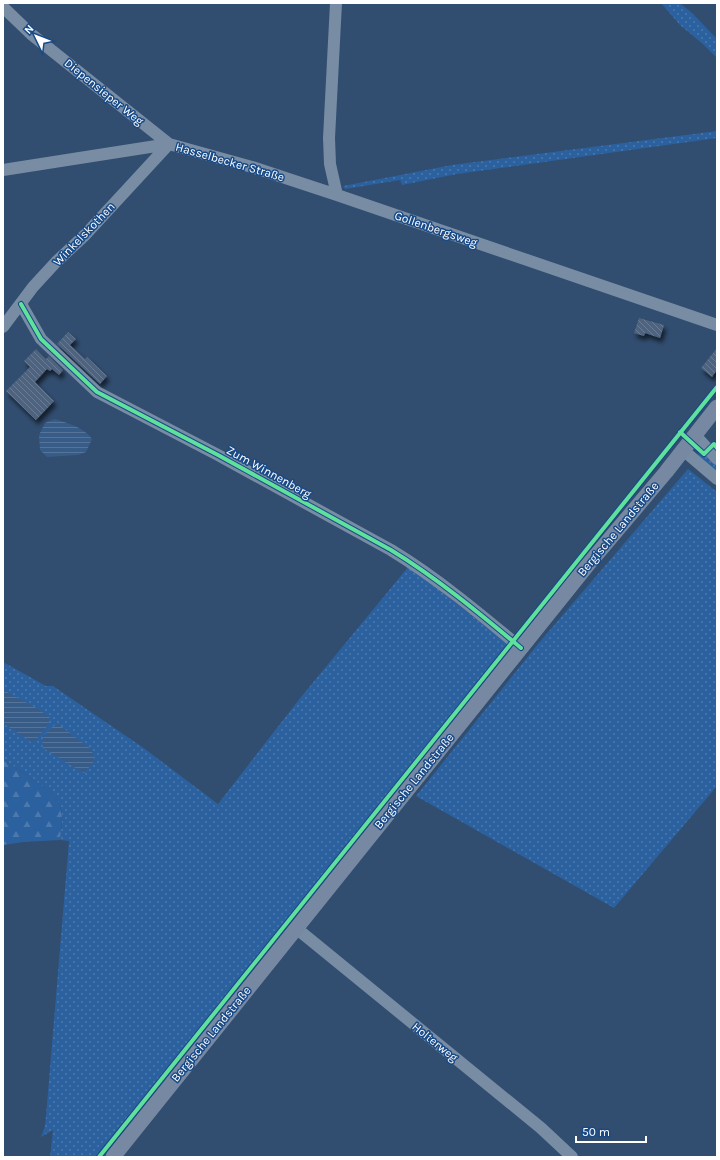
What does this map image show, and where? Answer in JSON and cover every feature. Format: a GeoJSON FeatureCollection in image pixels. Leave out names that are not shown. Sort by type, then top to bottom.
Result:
{"type":"FeatureCollection","features":[{"type":"Feature","properties":{"kind":"main road","name":"Bergische Landstraße"},"geometry":{"type":"LineString","coordinates":[[113,1157],[586,567],[717,407]]}},
{"type":"Feature","properties":{"kind":"street"},"geometry":{"type":"LineString","coordinates":[[336,3],[329,138],[330,164],[337,195]]}},
{"type":"Feature","properties":{"kind":"street","name":"Diepensieper Weg"},"geometry":{"type":"LineString","coordinates":[[3,7],[31,34],[169,144]]}},
{"type":"Feature","properties":{"kind":"street","name":"Hasselbecker Straße"},"geometry":{"type":"LineString","coordinates":[[3,170],[169,144],[252,167],[337,195]]}},
{"type":"Feature","properties":{"kind":"street","name":"Winkelskothen"},"geometry":{"type":"LineString","coordinates":[[3,327],[33,287],[169,144]]}},
{"type":"Feature","properties":{"kind":"street","name":"Gollenbergsweg"},"geometry":{"type":"LineString","coordinates":[[337,195],[717,325]]}},
{"type":"Feature","properties":{"kind":"street","name":"Zum Winnenberg"},"geometry":{"type":"LineString","coordinates":[[21,304],[41,339],[97,392],[218,455],[391,550],[412,563],[472,607],[521,648]]}},
{"type":"Feature","properties":{"kind":"street"},"geometry":{"type":"LineString","coordinates":[[695,435],[717,459]]}},
{"type":"Feature","properties":{"kind":"street"},"geometry":{"type":"LineString","coordinates":[[683,450],[717,479]]}},
{"type":"Feature","properties":{"kind":"street","name":"Holterweg"},"geometry":{"type":"LineString","coordinates":[[296,928],[541,1128],[572,1157]]}},
{"type":"Feature","properties":{"kind":"green space"},"geometry":{"type":"Polygon","coordinates":[[[661,3],[680,3],[692,13],[717,39],[717,58],[680,25],[661,3]]]}},
{"type":"Feature","properties":{"kind":"green space"},"geometry":{"type":"Polygon","coordinates":[[[717,131],[717,138],[457,174],[402,185],[400,180],[345,189],[343,186],[452,165],[717,131]]]}},
{"type":"Feature","properties":{"kind":"green space"},"geometry":{"type":"Polygon","coordinates":[[[698,452],[704,457],[707,454],[717,465],[717,474],[699,457],[698,452]]]}},
{"type":"Feature","properties":{"kind":"green space"},"geometry":{"type":"Polygon","coordinates":[[[688,469],[717,492],[717,786],[614,908],[416,796],[538,644],[688,469]]]}},
{"type":"Feature","properties":{"kind":"green space"},"geometry":{"type":"Polygon","coordinates":[[[409,566],[508,644],[405,774],[95,1157],[50,1157],[53,1130],[41,1137],[45,1126],[69,841],[60,840],[62,821],[61,807],[55,798],[42,786],[3,759],[3,662],[46,686],[53,686],[145,749],[218,804],[301,697],[409,566]]]}},
{"type":"Feature","properties":{"kind":"green space"},"geometry":{"type":"Polygon","coordinates":[[[3,759],[42,786],[59,803],[62,816],[60,840],[23,842],[3,845],[3,759]]]}},
{"type":"Feature","properties":{"kind":"shaded area"},"geometry":{"type":"Polygon","coordinates":[[[55,419],[75,426],[85,431],[89,435],[92,439],[86,452],[78,455],[47,457],[40,450],[39,435],[45,423],[55,419]]]}},
{"type":"Feature","properties":{"kind":"shaded area"},"geometry":{"type":"Polygon","coordinates":[[[3,690],[40,710],[50,718],[48,725],[35,741],[31,742],[3,723],[3,690]]]}},
{"type":"Feature","properties":{"kind":"shaded area"},"geometry":{"type":"Polygon","coordinates":[[[58,724],[91,749],[95,760],[84,773],[43,748],[42,744],[46,733],[58,724]]]}},
{"type":"Feature","properties":{"kind":"building"},"geometry":{"type":"Polygon","coordinates":[[[639,318],[664,325],[660,338],[645,333],[644,336],[634,333],[639,318]]]}},
{"type":"Feature","properties":{"kind":"building"},"geometry":{"type":"Polygon","coordinates":[[[68,332],[76,339],[70,345],[85,359],[87,357],[107,376],[100,384],[57,344],[68,332]]]}},
{"type":"Feature","properties":{"kind":"building"},"geometry":{"type":"Polygon","coordinates":[[[717,348],[717,370],[712,377],[701,368],[717,348]]]}},
{"type":"Feature","properties":{"kind":"building"},"geometry":{"type":"Polygon","coordinates":[[[36,349],[46,359],[49,356],[63,370],[59,375],[52,369],[50,371],[47,369],[35,382],[54,401],[36,420],[6,391],[30,367],[24,361],[36,349]]]}},
{"type":"Feature","properties":{"kind":"cycle path"},"geometry":{"type":"LineString","coordinates":[[21,304],[41,339],[97,392],[218,455],[391,550],[441,584],[521,648]]}},
{"type":"Feature","properties":{"kind":"cycle path"},"geometry":{"type":"LineString","coordinates":[[99,1157],[717,387]]}},
{"type":"Feature","properties":{"kind":"cycle path"},"geometry":{"type":"LineString","coordinates":[[680,432],[704,454],[714,444],[717,448]]}}]}
